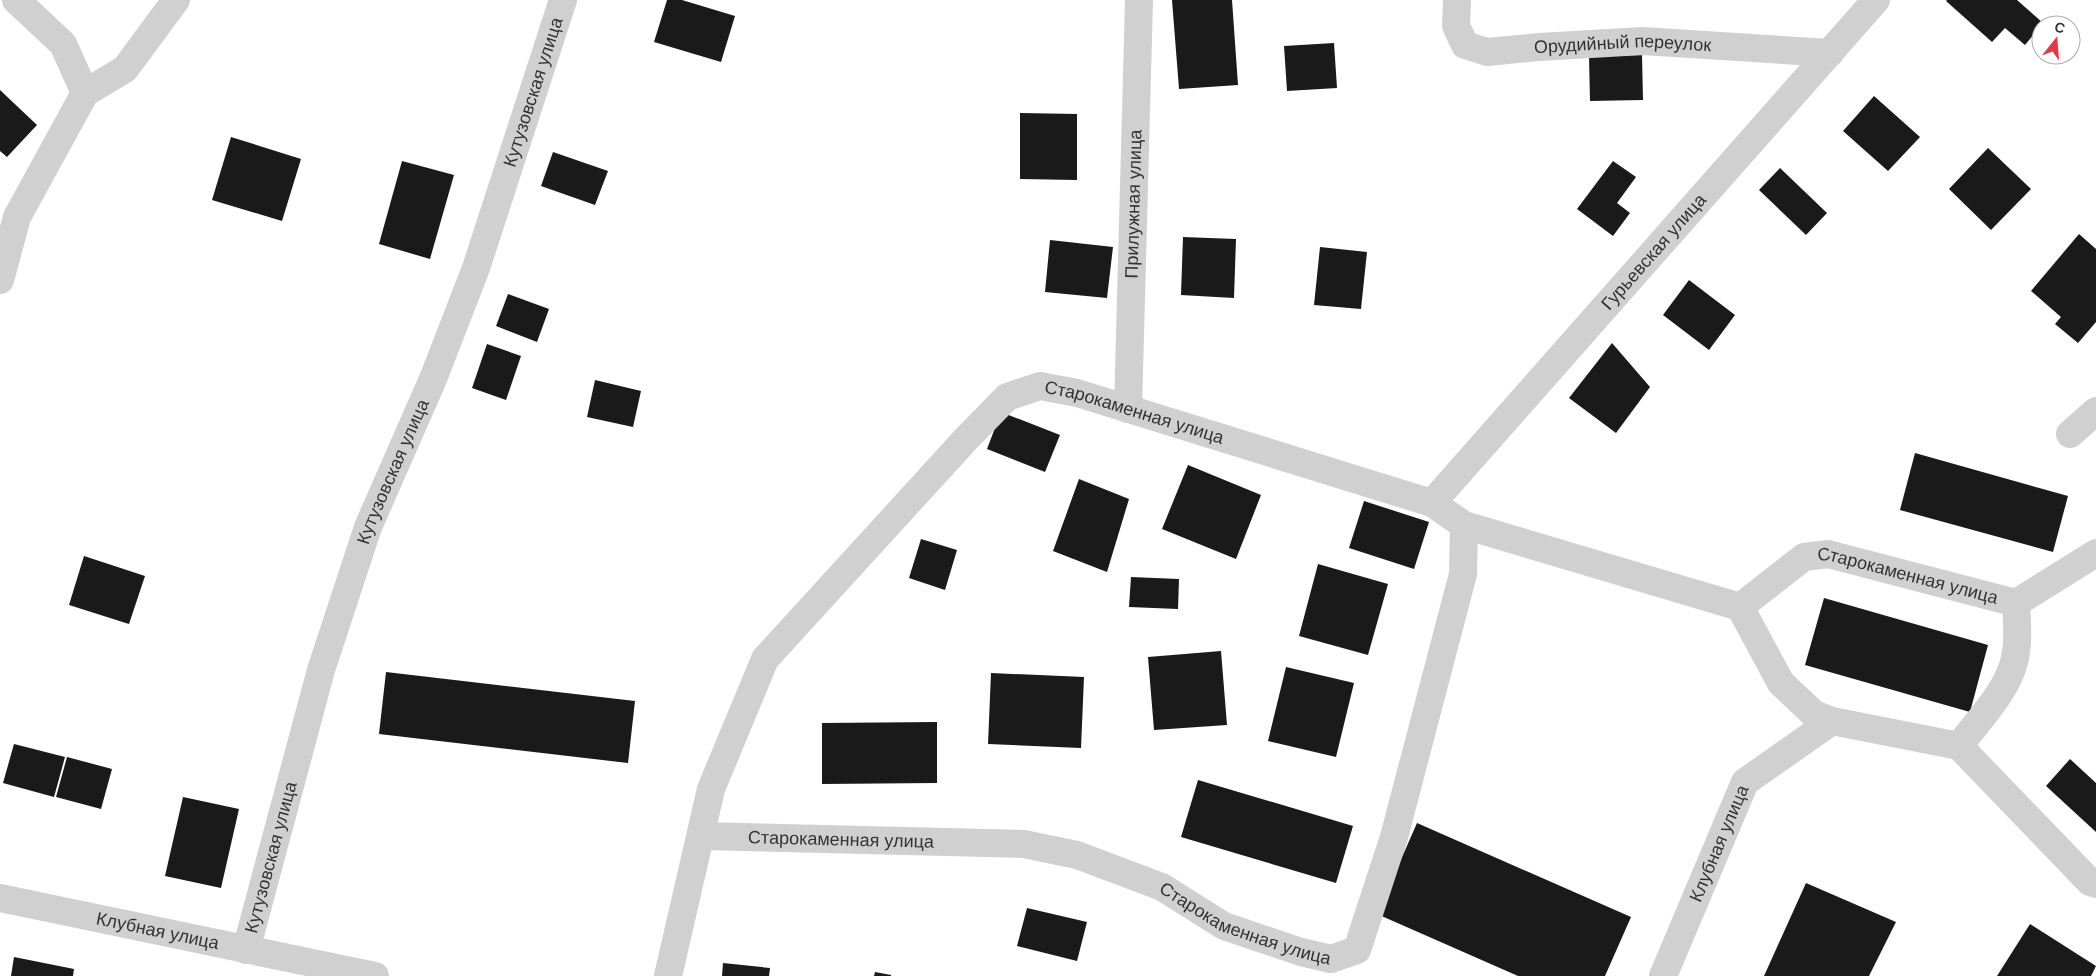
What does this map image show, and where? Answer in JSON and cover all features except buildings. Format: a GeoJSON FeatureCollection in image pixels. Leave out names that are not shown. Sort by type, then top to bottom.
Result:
{"type":"FeatureCollection","features":[{"type":"Feature","properties":{"kind":"street"},"geometry":{"type":"LineString","coordinates":[[16,0],[63,44],[85,93]]}},
{"type":"Feature","properties":{"kind":"street"},"geometry":{"type":"LineString","coordinates":[[0,280],[17,218],[85,93],[125,69],[176,0]]}},
{"type":"Feature","properties":{"kind":"street","name":"Кутузовская улица"},"geometry":{"type":"LineString","coordinates":[[246,950],[321,670],[368,527],[433,379],[476,268],[564,0]]}},
{"type":"Feature","properties":{"kind":"street","name":"Прилужная улица"},"geometry":{"type":"LineString","coordinates":[[1128,409],[1139,0]]}},
{"type":"Feature","properties":{"kind":"street","name":"Орудийный переулок"},"geometry":{"type":"LineString","coordinates":[[1457,0],[1456,26],[1464,45],[1487,52],[1643,41],[1830,53]]}},
{"type":"Feature","properties":{"kind":"street","name":"Гурьевская улица"},"geometry":{"type":"LineString","coordinates":[[1432,503],[1876,0]]}},
{"type":"Feature","properties":{"kind":"street","name":"Старокаменная улица"},"geometry":{"type":"LineString","coordinates":[[668,976],[711,789],[765,659],[966,439],[1006,398],[1040,386],[1077,392],[1432,503],[1464,525],[1740,607],[1804,556],[1828,554],[2016,604],[2096,553]]}},
{"type":"Feature","properties":{"kind":"street"},"geometry":{"type":"LineString","coordinates":[[2070,434],[2096,411]]}},
{"type":"Feature","properties":{"kind":"street","name":"Старокаменная улица"},"geometry":{"type":"LineString","coordinates":[[701,836],[1024,844],[1077,855],[1162,887],[1224,926],[1301,952],[1332,959],[1358,950],[1394,837],[1463,574],[1464,525]]}},
{"type":"Feature","properties":{"kind":"street"},"geometry":{"type":"LineString","coordinates":[[1959,746],[2003,688],[2014,663],[2018,636],[2016,604]]}},
{"type":"Feature","properties":{"kind":"street"},"geometry":{"type":"LineString","coordinates":[[1740,607],[1781,682],[1814,714],[1832,721],[1959,746],[2090,882],[2096,884]]}},
{"type":"Feature","properties":{"kind":"street","name":"Клубная улица"},"geometry":{"type":"LineString","coordinates":[[1663,976],[1745,782],[1832,721]]}},
{"type":"Feature","properties":{"kind":"street","name":"Клубная улица"},"geometry":{"type":"LineString","coordinates":[[0,898],[374,976]]}}]}
